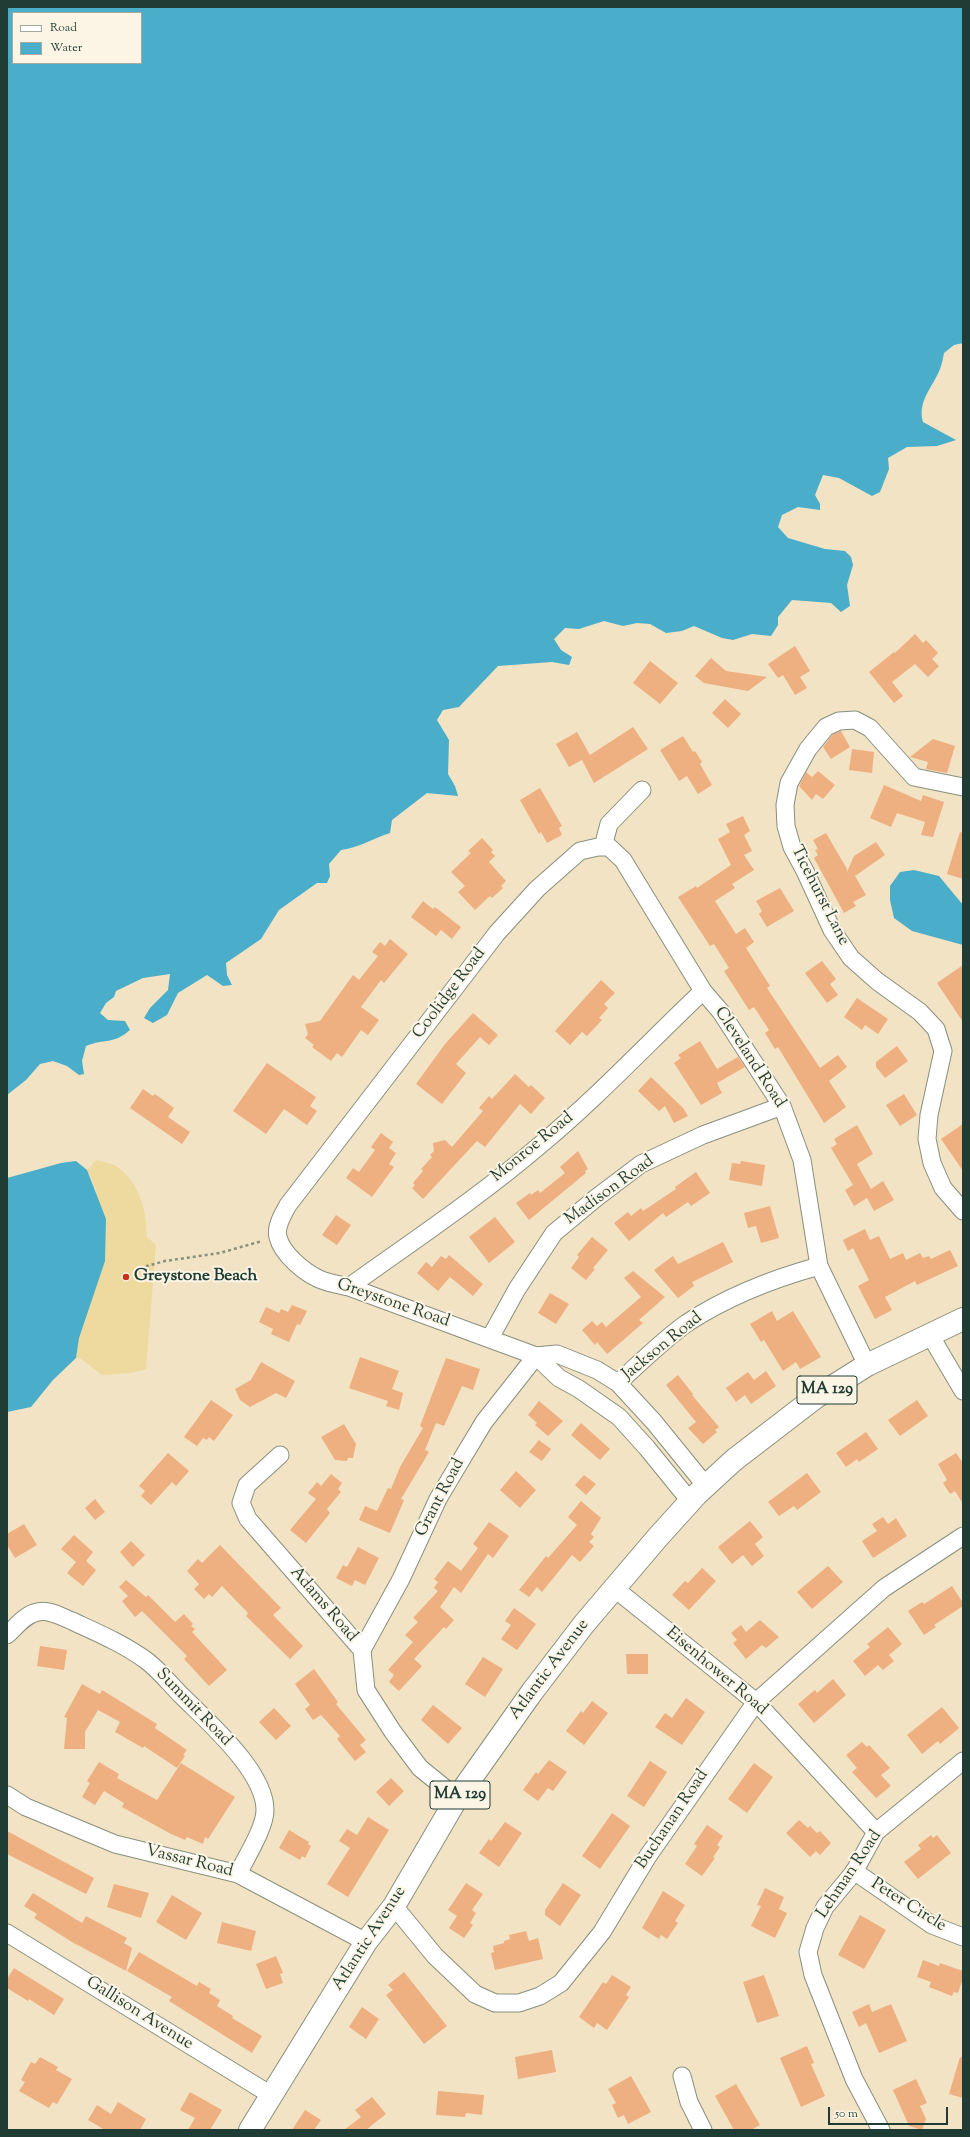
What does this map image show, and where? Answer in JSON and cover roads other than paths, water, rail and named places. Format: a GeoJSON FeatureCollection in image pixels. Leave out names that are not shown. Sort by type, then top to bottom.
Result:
{"type":"FeatureCollection","features":[{"type":"Feature","properties":{"kind":"main road","name":"Atlantic Avenue"},"geometry":{"type":"LineString","coordinates":[[250,2130],[366,1942],[394,1906],[457,1798],[537,1686],[584,1624],[614,1588],[706,1486],[777,1426],[816,1397],[867,1365],[963,1319]]}},
{"type":"Feature","properties":{"kind":"street","name":"Ticehurst Lane"},"geometry":{"type":"LineString","coordinates":[[963,787],[914,777],[902,765],[886,743],[870,728],[855,720],[839,721],[826,727],[808,749],[789,783],[785,805],[786,826],[792,847],[832,930],[851,958],[877,981],[920,1012],[936,1029],[943,1051],[929,1115],[927,1139],[932,1163],[943,1188],[963,1211]]}},
{"type":"Feature","properties":{"kind":"street"},"geometry":{"type":"LineString","coordinates":[[603,847],[609,824],[642,790]]}},
{"type":"Feature","properties":{"kind":"street","name":"Cleveland Road"},"geometry":{"type":"LineString","coordinates":[[603,847],[609,846],[623,860],[702,991],[721,1012],[782,1106],[802,1160],[819,1266],[867,1365]]}},
{"type":"Feature","properties":{"kind":"street","name":"Coolidge Road"},"geometry":{"type":"LineString","coordinates":[[278,1230],[288,1205],[497,933],[537,890],[580,851],[603,847]]}},
{"type":"Feature","properties":{"kind":"street","name":"Monroe Road"},"geometry":{"type":"LineString","coordinates":[[349,1287],[455,1212],[539,1146],[580,1110],[702,991]]}},
{"type":"Feature","properties":{"kind":"street","name":"Madison Road"},"geometry":{"type":"LineString","coordinates":[[490,1338],[517,1289],[554,1233],[596,1198],[641,1164],[703,1135],[782,1106]]}},
{"type":"Feature","properties":{"kind":"street","name":"Greystone Road"},"geometry":{"type":"LineString","coordinates":[[278,1230],[285,1251],[302,1268],[319,1279],[349,1287],[536,1356],[559,1378],[596,1399],[620,1417],[690,1502]]}},
{"type":"Feature","properties":{"kind":"street","name":"Jackson Road"},"geometry":{"type":"LineString","coordinates":[[618,1383],[686,1324],[713,1308],[779,1278],[819,1266]]}},
{"type":"Feature","properties":{"kind":"street"},"geometry":{"type":"LineString","coordinates":[[930,1335],[963,1391]]}},
{"type":"Feature","properties":{"kind":"street","name":"Greystone Road"},"geometry":{"type":"LineString","coordinates":[[536,1356],[557,1354],[590,1367],[618,1383],[654,1422],[706,1486]]}},
{"type":"Feature","properties":{"kind":"street","name":"Grant Road"},"geometry":{"type":"LineString","coordinates":[[362,1650],[401,1579],[438,1499],[484,1422],[536,1356]]}},
{"type":"Feature","properties":{"kind":"street","name":"Adams Road"},"geometry":{"type":"LineString","coordinates":[[280,1455],[247,1485],[241,1503],[248,1519],[362,1650],[366,1690],[393,1732],[420,1768],[457,1798]]}},
{"type":"Feature","properties":{"kind":"street","name":"Buchanan Road"},"geometry":{"type":"LineString","coordinates":[[394,1906],[435,1956],[475,1994],[495,2003],[519,2003],[540,1996],[561,1983],[602,1932],[648,1856],[756,1702],[884,1588],[963,1536]]}},
{"type":"Feature","properties":{"kind":"street","name":"Eisenhower Road"},"geometry":{"type":"LineString","coordinates":[[614,1588],[756,1702],[876,1832]]}},
{"type":"Feature","properties":{"kind":"street","name":"Summit Road"},"geometry":{"type":"LineString","coordinates":[[7,1635],[29,1615],[39,1611],[49,1612],[63,1617],[110,1638],[148,1661],[220,1734],[246,1762],[263,1795],[265,1811],[259,1831],[238,1874]]}},
{"type":"Feature","properties":{"kind":"street","name":"Lehman Road"},"geometry":{"type":"LineString","coordinates":[[881,2130],[854,2079],[813,1975],[808,1952],[815,1928],[825,1907],[854,1871],[876,1832],[963,1761]]}},
{"type":"Feature","properties":{"kind":"street","name":"Vassar Road"},"geometry":{"type":"LineString","coordinates":[[7,1795],[26,1807],[115,1844],[238,1874],[366,1942]]}},
{"type":"Feature","properties":{"kind":"street","name":"Peter Circle"},"geometry":{"type":"LineString","coordinates":[[854,1871],[932,1925],[963,1937]]}},
{"type":"Feature","properties":{"kind":"street","name":"Gallison Avenue"},"geometry":{"type":"LineString","coordinates":[[7,1933],[271,2095]]}},
{"type":"Feature","properties":{"kind":"street"},"geometry":{"type":"LineString","coordinates":[[682,2076],[689,2102],[703,2130]]}},
{"type":"Feature","properties":{"kind":"water"},"geometry":{"type":"Polygon","coordinates":[[[7,7],[963,7],[963,343],[954,345],[944,353],[940,369],[922,407],[923,422],[956,440],[937,446],[907,447],[888,458],[889,469],[880,492],[872,496],[839,478],[823,475],[815,495],[820,504],[820,510],[798,507],[782,515],[778,527],[788,538],[825,549],[845,551],[851,557],[853,565],[847,585],[850,606],[841,612],[831,603],[792,600],[778,617],[778,625],[771,636],[752,634],[733,640],[722,638],[694,626],[682,631],[666,633],[650,624],[637,623],[623,626],[604,621],[579,629],[565,628],[554,639],[561,650],[572,657],[569,665],[552,662],[498,666],[459,707],[443,710],[437,720],[449,740],[448,774],[455,786],[458,796],[427,793],[392,820],[390,833],[360,845],[341,850],[329,864],[330,876],[327,883],[317,883],[279,910],[261,939],[226,963],[227,975],[232,985],[223,986],[207,975],[178,993],[167,1015],[153,1023],[144,1018],[150,1008],[168,990],[170,974],[143,978],[116,991],[114,997],[106,1003],[100,1013],[108,1020],[125,1021],[130,1030],[114,1040],[98,1042],[86,1046],[82,1061],[84,1074],[79,1075],[67,1066],[53,1061],[40,1064],[26,1080],[7,1095],[7,7]]]}},
{"type":"Feature","properties":{"kind":"water"},"geometry":{"type":"Polygon","coordinates":[[[914,870],[939,876],[963,905],[963,945],[912,931],[894,918],[890,900],[890,886],[900,872],[914,870]]]}},
{"type":"Feature","properties":{"kind":"water"},"geometry":{"type":"Polygon","coordinates":[[[76,1161],[87,1170],[106,1219],[105,1261],[79,1338],[76,1358],[53,1380],[31,1407],[7,1412],[7,1178],[61,1163],[76,1161]]]}},
{"type":"Feature","properties":{"kind":"place","name":"Greystone Beach"},"geometry":{"type":"Point","coordinates":[126,1277]}}]}
